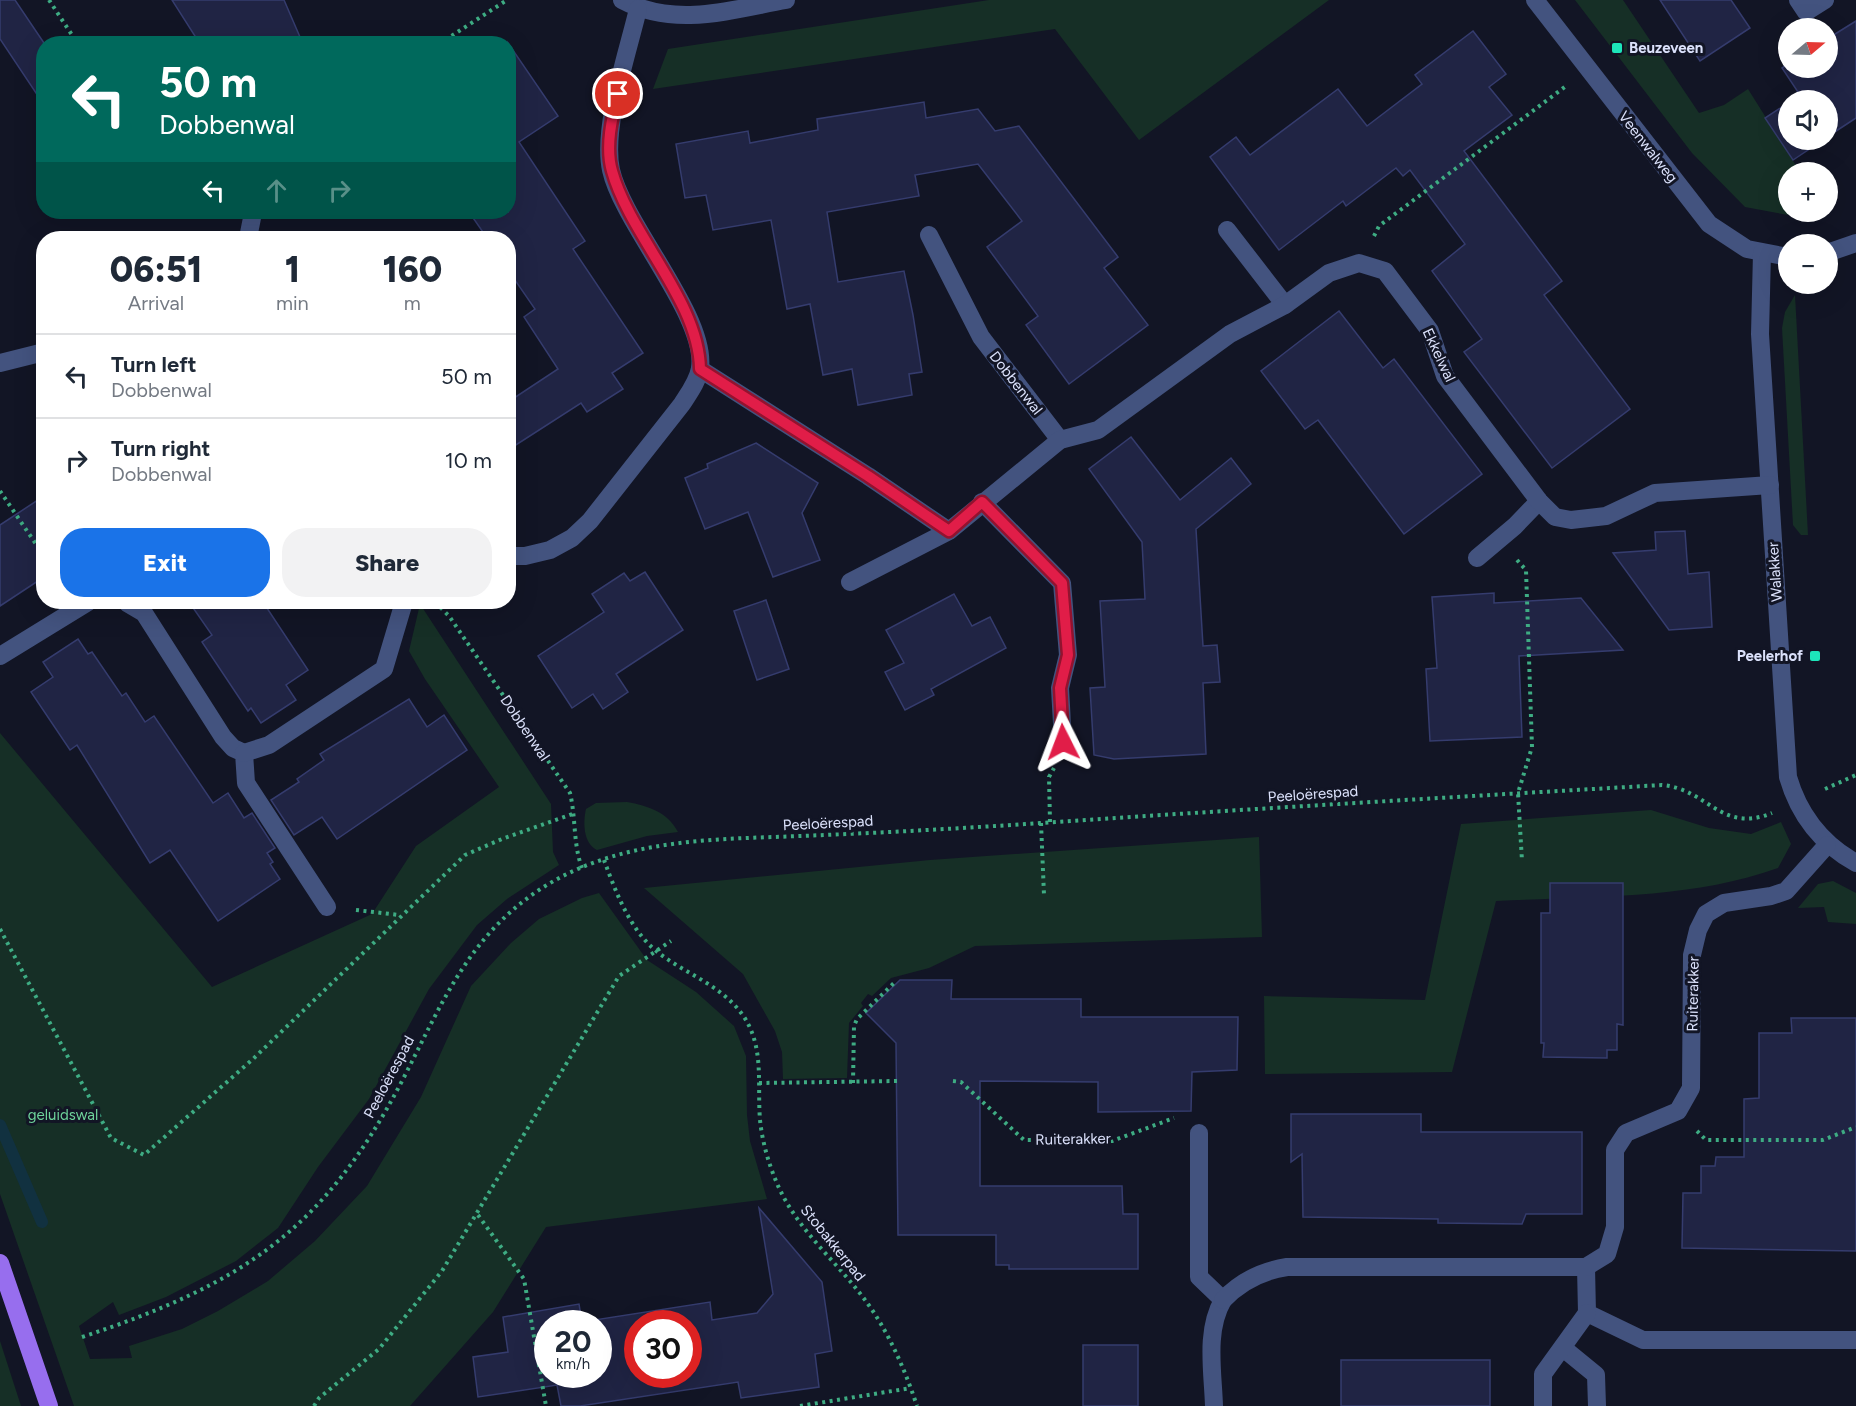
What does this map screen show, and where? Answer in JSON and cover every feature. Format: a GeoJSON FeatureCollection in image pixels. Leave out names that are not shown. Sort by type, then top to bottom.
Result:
{"type":"FeatureCollection","features":[{"type":"Feature","properties":{"kind":"main road"},"geometry":{"type":"LineString","coordinates":[[0,1263],[47,1404]]}},
{"type":"Feature","properties":{"kind":"street"},"geometry":{"type":"LineString","coordinates":[[516,556],[550,550],[572,538],[590,520],[682,404],[694,387],[700,369],[695,337],[621,195],[611,170],[609,145],[630,4],[671,16],[707,14],[786,0]]}},
{"type":"Feature","properties":{"kind":"street","name":"Veenwalweg"},"geometry":{"type":"LineString","coordinates":[[1535,0],[1708,224],[1730,240],[1762,253],[1778,255]]}},
{"type":"Feature","properties":{"kind":"street"},"geometry":{"type":"LineString","coordinates":[[1798,0],[1806,12],[1825,0]]}},
{"type":"Feature","properties":{"kind":"street"},"geometry":{"type":"LineString","coordinates":[[1227,230],[1285,305]]}},
{"type":"Feature","properties":{"kind":"street","name":"Dobbenwal"},"geometry":{"type":"LineString","coordinates":[[929,235],[981,337],[1060,440]]}},
{"type":"Feature","properties":{"kind":"street"},"geometry":{"type":"LineString","coordinates":[[1838,249],[1856,243]]}},
{"type":"Feature","properties":{"kind":"street","name":"Walakker"},"geometry":{"type":"LineString","coordinates":[[1762,253],[1760,334],[1788,777],[1808,821],[1827,845],[1856,863]]}},
{"type":"Feature","properties":{"kind":"street"},"geometry":{"type":"LineString","coordinates":[[850,582],[949,531],[1060,440],[1098,430],[1230,334],[1285,305],[1329,273],[1359,263]]}},
{"type":"Feature","properties":{"kind":"street","name":"Ekkelwal"},"geometry":{"type":"LineString","coordinates":[[1359,263],[1385,271],[1430,331],[1445,376],[1554,518],[1606,516],[1655,493],[1770,485]]}},
{"type":"Feature","properties":{"kind":"street"},"geometry":{"type":"LineString","coordinates":[[0,363],[36,354]]}},
{"type":"Feature","properties":{"kind":"street"},"geometry":{"type":"LineString","coordinates":[[700,369],[868,476],[949,531]]}},
{"type":"Feature","properties":{"kind":"street"},"geometry":{"type":"LineString","coordinates":[[1477,558],[1539,501]]}},
{"type":"Feature","properties":{"kind":"street"},"geometry":{"type":"LineString","coordinates":[[982,502],[1062,583],[1068,655],[1060,688],[1063,742]]}},
{"type":"Feature","properties":{"kind":"street"},"geometry":{"type":"LineString","coordinates":[[0,656],[77,609]]}},
{"type":"Feature","properties":{"kind":"street"},"geometry":{"type":"LineString","coordinates":[[137,609],[144,613],[223,737],[233,748],[244,753],[269,745],[384,669],[402,609]]}},
{"type":"Feature","properties":{"kind":"street"},"geometry":{"type":"LineString","coordinates":[[244,753],[246,783],[327,907]]}},
{"type":"Feature","properties":{"kind":"street","name":"Ruiterakker"},"geometry":{"type":"LineString","coordinates":[[1678,1111],[1691,1088],[1692,955],[1698,930],[1707,914],[1724,903],[1771,896],[1786,891],[1827,845]]}},
{"type":"Feature","properties":{"kind":"street"},"geometry":{"type":"LineString","coordinates":[[1214,1406],[1212,1327],[1216,1312],[1223,1300],[1234,1289],[1255,1275],[1287,1267],[1586,1267],[1607,1254],[1615,1227],[1616,1150],[1626,1133],[1678,1111]]}},
{"type":"Feature","properties":{"kind":"street"},"geometry":{"type":"LineString","coordinates":[[1199,1133],[1199,1277],[1223,1300]]}},
{"type":"Feature","properties":{"kind":"street"},"geometry":{"type":"LineString","coordinates":[[1543,1406],[1543,1374],[1587,1313],[1586,1267]]}},
{"type":"Feature","properties":{"kind":"street"},"geometry":{"type":"LineString","coordinates":[[1587,1313],[1643,1340],[1856,1340]]}},
{"type":"Feature","properties":{"kind":"street"},"geometry":{"type":"LineString","coordinates":[[1563,1348],[1596,1375],[1597,1406]]}},
{"type":"Feature","properties":{"kind":"path"},"geometry":{"type":"LineString","coordinates":[[50,0],[73,36]]}},
{"type":"Feature","properties":{"kind":"path"},"geometry":{"type":"LineString","coordinates":[[451,36],[507,0]]}},
{"type":"Feature","properties":{"kind":"path"},"geometry":{"type":"LineString","coordinates":[[1359,263],[1379,226],[1588,69]]}},
{"type":"Feature","properties":{"kind":"path"},"geometry":{"type":"LineString","coordinates":[[0,490],[36,544]]}},
{"type":"Feature","properties":{"kind":"path"},"geometry":{"type":"LineString","coordinates":[[1497,541],[1526,570],[1532,747],[1518,794],[1522,861]]}},
{"type":"Feature","properties":{"kind":"path","name":"Dobbenwal"},"geometry":{"type":"LineString","coordinates":[[442,609],[570,794],[575,813],[576,852],[582,868]]}},
{"type":"Feature","properties":{"kind":"path"},"geometry":{"type":"LineString","coordinates":[[1050,822],[1049,777],[1063,742]]}},
{"type":"Feature","properties":{"kind":"path"},"geometry":{"type":"LineString","coordinates":[[1817,793],[1856,775]]}},
{"type":"Feature","properties":{"kind":"path","name":"Peeloërespad"},"geometry":{"type":"LineString","coordinates":[[82,1337],[143,1317],[216,1284],[249,1264],[314,1209],[339,1182],[373,1133],[452,982],[467,959],[494,927],[547,885],[582,868],[633,850],[694,841],[1041,823],[1662,785],[1676,786],[1692,793],[1725,814],[1740,820],[1757,819],[1778,811]]}},
{"type":"Feature","properties":{"kind":"path"},"geometry":{"type":"LineString","coordinates":[[0,929],[111,1138],[144,1155],[253,1059],[400,915],[465,855],[575,813]]}},
{"type":"Feature","properties":{"kind":"path"},"geometry":{"type":"LineString","coordinates":[[1041,823],[1044,895]]}},
{"type":"Feature","properties":{"kind":"path","name":"Stobakkerpad"},"geometry":{"type":"LineString","coordinates":[[604,860],[628,914],[655,950],[708,984],[742,1015],[755,1042],[759,1057],[760,1121],[768,1160],[776,1183],[790,1209],[809,1234],[868,1304],[899,1359],[917,1406]]}},
{"type":"Feature","properties":{"kind":"path"},"geometry":{"type":"LineString","coordinates":[[327,907],[400,915]]}},
{"type":"Feature","properties":{"kind":"path"},"geometry":{"type":"LineString","coordinates":[[314,1406],[319,1398],[379,1349],[442,1271],[619,976],[671,941]]}},
{"type":"Feature","properties":{"kind":"path"},"geometry":{"type":"LineString","coordinates":[[853,1083],[854,1026],[857,1019],[894,982]]}},
{"type":"Feature","properties":{"kind":"path"},"geometry":{"type":"LineString","coordinates":[[759,1083],[898,1081]]}},
{"type":"Feature","properties":{"kind":"path","name":"Ruiterakker"},"geometry":{"type":"LineString","coordinates":[[953,1081],[961,1082],[1024,1140],[1112,1141],[1174,1118],[1199,1119],[1199,1133]]}},
{"type":"Feature","properties":{"kind":"path"},"geometry":{"type":"LineString","coordinates":[[1678,1111],[1706,1140],[1823,1140],[1856,1126]]}},
{"type":"Feature","properties":{"kind":"path"},"geometry":{"type":"LineString","coordinates":[[477,1215],[524,1279],[546,1406]]}},
{"type":"Feature","properties":{"kind":"path"},"geometry":{"type":"LineString","coordinates":[[800,1406],[911,1388]]}},
{"type":"Feature","properties":{"kind":"green space"},"geometry":{"type":"Polygon","coordinates":[[[989,0],[1329,0],[1139,140],[1055,29],[653,89],[668,49],[989,0]]]}},
{"type":"Feature","properties":{"kind":"green space"},"geometry":{"type":"Polygon","coordinates":[[[1575,0],[1623,0],[1699,113],[1724,105],[1748,89],[1778,137],[1778,150],[1786,150],[1794,162],[1778,162],[1778,213],[1745,207],[1692,153],[1575,0]]]}},
{"type":"Feature","properties":{"kind":"green space"},"geometry":{"type":"Polygon","coordinates":[[[1795,295],[1808,535],[1801,535],[1793,525],[1782,328],[1785,312],[1795,295]]]}},
{"type":"Feature","properties":{"kind":"green space","name":"geluidswal"},"geometry":{"type":"Polygon","coordinates":[[[419,609],[423,609],[551,804],[553,852],[559,865],[507,899],[477,925],[429,989],[369,1099],[318,1167],[278,1228],[236,1261],[166,1297],[119,1315],[113,1302],[79,1326],[90,1359],[132,1358],[129,1346],[182,1329],[218,1311],[268,1281],[315,1241],[367,1186],[421,1097],[471,986],[511,943],[539,919],[582,898],[599,893],[647,960],[696,992],[734,1026],[746,1056],[750,1141],[767,1199],[546,1227],[493,1312],[410,1406],[74,1406],[0,1194],[0,733],[212,987],[372,914],[416,846],[499,787],[425,679],[409,651],[419,609]]]}},
{"type":"Feature","properties":{"kind":"green space"},"geometry":{"type":"Polygon","coordinates":[[[627,802],[657,811],[669,819],[678,832],[647,836],[597,850],[592,847],[584,826],[586,809],[596,803],[627,802]]]}},
{"type":"Feature","properties":{"kind":"green space"},"geometry":{"type":"Polygon","coordinates":[[[1651,810],[1709,828],[1751,834],[1781,822],[1791,844],[1778,868],[1709,886],[1638,895],[1496,901],[1452,1072],[1265,1074],[1264,996],[1425,1000],[1461,824],[1651,810]]]}},
{"type":"Feature","properties":{"kind":"green space"},"geometry":{"type":"Polygon","coordinates":[[[1259,837],[1262,937],[975,946],[929,968],[891,978],[872,996],[868,994],[861,1003],[863,1006],[849,1023],[847,1078],[783,1079],[782,1052],[775,1031],[743,974],[644,888],[930,860],[1259,837]]]}},
{"type":"Feature","properties":{"kind":"green space"},"geometry":{"type":"Polygon","coordinates":[[[1833,881],[1856,893],[1856,924],[1828,922],[1824,907],[1798,908],[1818,884],[1833,881]]]}},
{"type":"Feature","properties":{"kind":"green space"},"geometry":{"type":"Polygon","coordinates":[[[0,1341],[21,1406],[0,1406],[0,1341]]]}},
{"type":"Feature","properties":{"kind":"building"},"geometry":{"type":"Polygon","coordinates":[[[0,0],[15,0],[39,36],[36,36],[36,93],[0,39],[0,0]]]}},
{"type":"Feature","properties":{"kind":"building"},"geometry":{"type":"Polygon","coordinates":[[[172,0],[284,0],[300,36],[195,36],[172,0]]]}},
{"type":"Feature","properties":{"kind":"building"},"geometry":{"type":"Polygon","coordinates":[[[1660,0],[1731,0],[1750,28],[1700,61],[1660,0]]]}},
{"type":"Feature","properties":{"kind":"building"},"geometry":{"type":"Polygon","coordinates":[[[1856,21],[1856,118],[1838,130],[1838,90],[1797,90],[1789,78],[1838,78],[1838,32],[1856,21]]]}},
{"type":"Feature","properties":{"kind":"building"},"geometry":{"type":"Polygon","coordinates":[[[1473,31],[1506,74],[1489,87],[1512,115],[1464,151],[1562,281],[1544,295],[1630,409],[1552,468],[1464,352],[1482,339],[1432,271],[1465,244],[1410,170],[1403,176],[1396,168],[1346,206],[1343,201],[1279,250],[1210,157],[1236,137],[1250,155],[1338,89],[1367,126],[1422,84],[1415,75],[1473,31]]]}},
{"type":"Feature","properties":{"kind":"building"},"geometry":{"type":"Polygon","coordinates":[[[516,55],[558,116],[519,142],[585,241],[573,249],[643,353],[612,373],[623,389],[587,412],[581,403],[516,445],[516,397],[558,369],[524,317],[535,309],[516,282],[516,231],[482,231],[474,219],[516,219],[516,55]]]}},
{"type":"Feature","properties":{"kind":"building"},"geometry":{"type":"Polygon","coordinates":[[[924,102],[926,118],[978,109],[995,131],[1019,126],[1118,257],[1104,268],[1148,325],[1069,384],[1026,325],[1038,316],[987,247],[1022,221],[978,164],[915,175],[919,196],[827,212],[838,282],[904,271],[913,315],[922,372],[909,374],[912,395],[858,405],[852,369],[823,375],[810,304],[787,309],[771,220],[713,230],[706,195],[685,198],[676,144],[748,131],[750,143],[818,130],[817,119],[924,102]]]}},
{"type":"Feature","properties":{"kind":"building"},"geometry":{"type":"Polygon","coordinates":[[[1778,110],[1778,138],[1765,118],[1778,110]]]}},
{"type":"Feature","properties":{"kind":"building"},"geometry":{"type":"Polygon","coordinates":[[[1786,150],[1808,150],[1793,160],[1786,150]]]}},
{"type":"Feature","properties":{"kind":"building"},"geometry":{"type":"Polygon","coordinates":[[[1339,311],[1383,368],[1394,359],[1482,474],[1404,534],[1318,420],[1305,429],[1261,371],[1339,311]]]}},
{"type":"Feature","properties":{"kind":"building"},"geometry":{"type":"Polygon","coordinates":[[[1131,437],[1180,500],[1231,458],[1251,484],[1196,529],[1203,646],[1217,645],[1220,682],[1203,683],[1206,754],[1114,759],[1094,755],[1090,688],[1105,687],[1100,601],[1145,599],[1142,542],[1089,469],[1131,437]]]}},
{"type":"Feature","properties":{"kind":"building"},"geometry":{"type":"Polygon","coordinates":[[[756,443],[818,483],[802,513],[820,560],[773,577],[748,512],[705,529],[685,478],[708,468],[707,464],[756,443]]]}},
{"type":"Feature","properties":{"kind":"building"},"geometry":{"type":"Polygon","coordinates":[[[36,501],[36,582],[0,606],[0,525],[36,501]]]}},
{"type":"Feature","properties":{"kind":"building"},"geometry":{"type":"Polygon","coordinates":[[[1685,531],[1688,574],[1709,572],[1712,627],[1669,630],[1613,553],[1656,550],[1655,532],[1685,531]]]}},
{"type":"Feature","properties":{"kind":"building"},"geometry":{"type":"Polygon","coordinates":[[[645,572],[683,630],[616,674],[628,692],[603,709],[593,694],[572,708],[538,656],[604,612],[592,594],[624,573],[630,581],[645,572]]]}},
{"type":"Feature","properties":{"kind":"building"},"geometry":{"type":"Polygon","coordinates":[[[1494,593],[1494,603],[1581,598],[1623,650],[1519,656],[1522,737],[1430,741],[1426,669],[1437,668],[1432,597],[1494,593]]]}},
{"type":"Feature","properties":{"kind":"building"},"geometry":{"type":"Polygon","coordinates":[[[954,594],[972,626],[990,617],[1006,648],[931,689],[934,695],[905,710],[885,672],[904,663],[886,630],[954,594]]]}},
{"type":"Feature","properties":{"kind":"building"},"geometry":{"type":"Polygon","coordinates":[[[766,600],[789,669],[757,680],[734,611],[766,600]]]}},
{"type":"Feature","properties":{"kind":"building"},"geometry":{"type":"Polygon","coordinates":[[[194,609],[268,609],[308,670],[286,685],[296,700],[261,723],[251,708],[248,711],[202,642],[212,635],[194,609]]]}},
{"type":"Feature","properties":{"kind":"building"},"geometry":{"type":"Polygon","coordinates":[[[78,639],[88,654],[92,652],[122,696],[126,693],[145,722],[154,716],[213,803],[228,793],[244,818],[252,813],[275,848],[267,853],[273,862],[270,864],[280,879],[218,921],[170,850],[150,863],[77,745],[70,750],[31,692],[53,677],[43,662],[78,639]]]}},
{"type":"Feature","properties":{"kind":"building"},"geometry":{"type":"Polygon","coordinates":[[[409,699],[427,727],[444,715],[467,750],[337,839],[322,817],[294,835],[271,800],[299,782],[297,779],[324,760],[320,754],[409,699]]]}},
{"type":"Feature","properties":{"kind":"building"},"geometry":{"type":"Polygon","coordinates":[[[1550,883],[1623,883],[1623,1025],[1617,1024],[1617,1050],[1607,1050],[1607,1058],[1543,1057],[1544,1043],[1541,1043],[1541,913],[1550,913],[1550,883]]]}},
{"type":"Feature","properties":{"kind":"building"},"geometry":{"type":"Polygon","coordinates":[[[900,980],[952,980],[951,999],[1081,999],[1081,1017],[1238,1017],[1237,1070],[1192,1072],[1191,1111],[1098,1112],[1098,1082],[980,1081],[980,1186],[1122,1186],[1123,1214],[1138,1214],[1138,1269],[1009,1269],[1009,1265],[996,1265],[996,1235],[898,1235],[896,1043],[866,1013],[900,980]]]}},
{"type":"Feature","properties":{"kind":"building"},"geometry":{"type":"Polygon","coordinates":[[[1791,1018],[1856,1018],[1856,1251],[1682,1248],[1683,1193],[1701,1193],[1701,1166],[1715,1166],[1716,1157],[1744,1157],[1744,1099],[1759,1098],[1759,1033],[1792,1033],[1791,1018]]]}},
{"type":"Feature","properties":{"kind":"building"},"geometry":{"type":"Polygon","coordinates":[[[1291,1114],[1421,1114],[1421,1132],[1582,1132],[1582,1214],[1526,1214],[1522,1224],[1438,1223],[1438,1219],[1303,1217],[1302,1154],[1291,1162],[1291,1114]]]}},
{"type":"Feature","properties":{"kind":"building"},"geometry":{"type":"Polygon","coordinates":[[[759,1208],[822,1282],[832,1351],[815,1354],[819,1387],[741,1398],[738,1382],[702,1387],[702,1310],[659,1310],[710,1302],[712,1320],[757,1313],[773,1294],[759,1208]]]}},
{"type":"Feature","properties":{"kind":"building"},"geometry":{"type":"Polygon","coordinates":[[[579,1304],[580,1310],[544,1310],[579,1304]]]}},
{"type":"Feature","properties":{"kind":"building"},"geometry":{"type":"Polygon","coordinates":[[[534,1312],[534,1388],[537,1388],[478,1397],[473,1357],[508,1352],[503,1317],[534,1312]]]}},
{"type":"Feature","properties":{"kind":"building"},"geometry":{"type":"Polygon","coordinates":[[[624,1315],[624,1388],[698,1388],[580,1406],[561,1406],[558,1388],[612,1388],[612,1317],[624,1315]]]}},
{"type":"Feature","properties":{"kind":"building"},"geometry":{"type":"Polygon","coordinates":[[[1083,1345],[1138,1345],[1138,1406],[1083,1406],[1083,1345]]]}},
{"type":"Feature","properties":{"kind":"building"},"geometry":{"type":"Polygon","coordinates":[[[1341,1360],[1490,1360],[1490,1406],[1341,1406],[1341,1360]]]}},
{"type":"Feature","properties":{"kind":"waterway"},"geometry":{"type":"LineString","coordinates":[[0,1125],[42,1222]]}},
{"type":"Feature","properties":{"kind":"place","name":"Beuzeveen"},"geometry":{"type":"Point","coordinates":[1617,48]}},
{"type":"Feature","properties":{"kind":"place","name":"Peelerhof"},"geometry":{"type":"Point","coordinates":[1815,656]}},
{"type":"Feature","properties":{"kind":"route"},"geometry":{"type":"LineString","coordinates":[[618,94],[609,145],[611,170],[621,195],[683,309],[700,354],[700,369],[721,380],[949,531],[982,502],[1062,583],[1068,655],[1060,688],[1063,742]]}}]}
